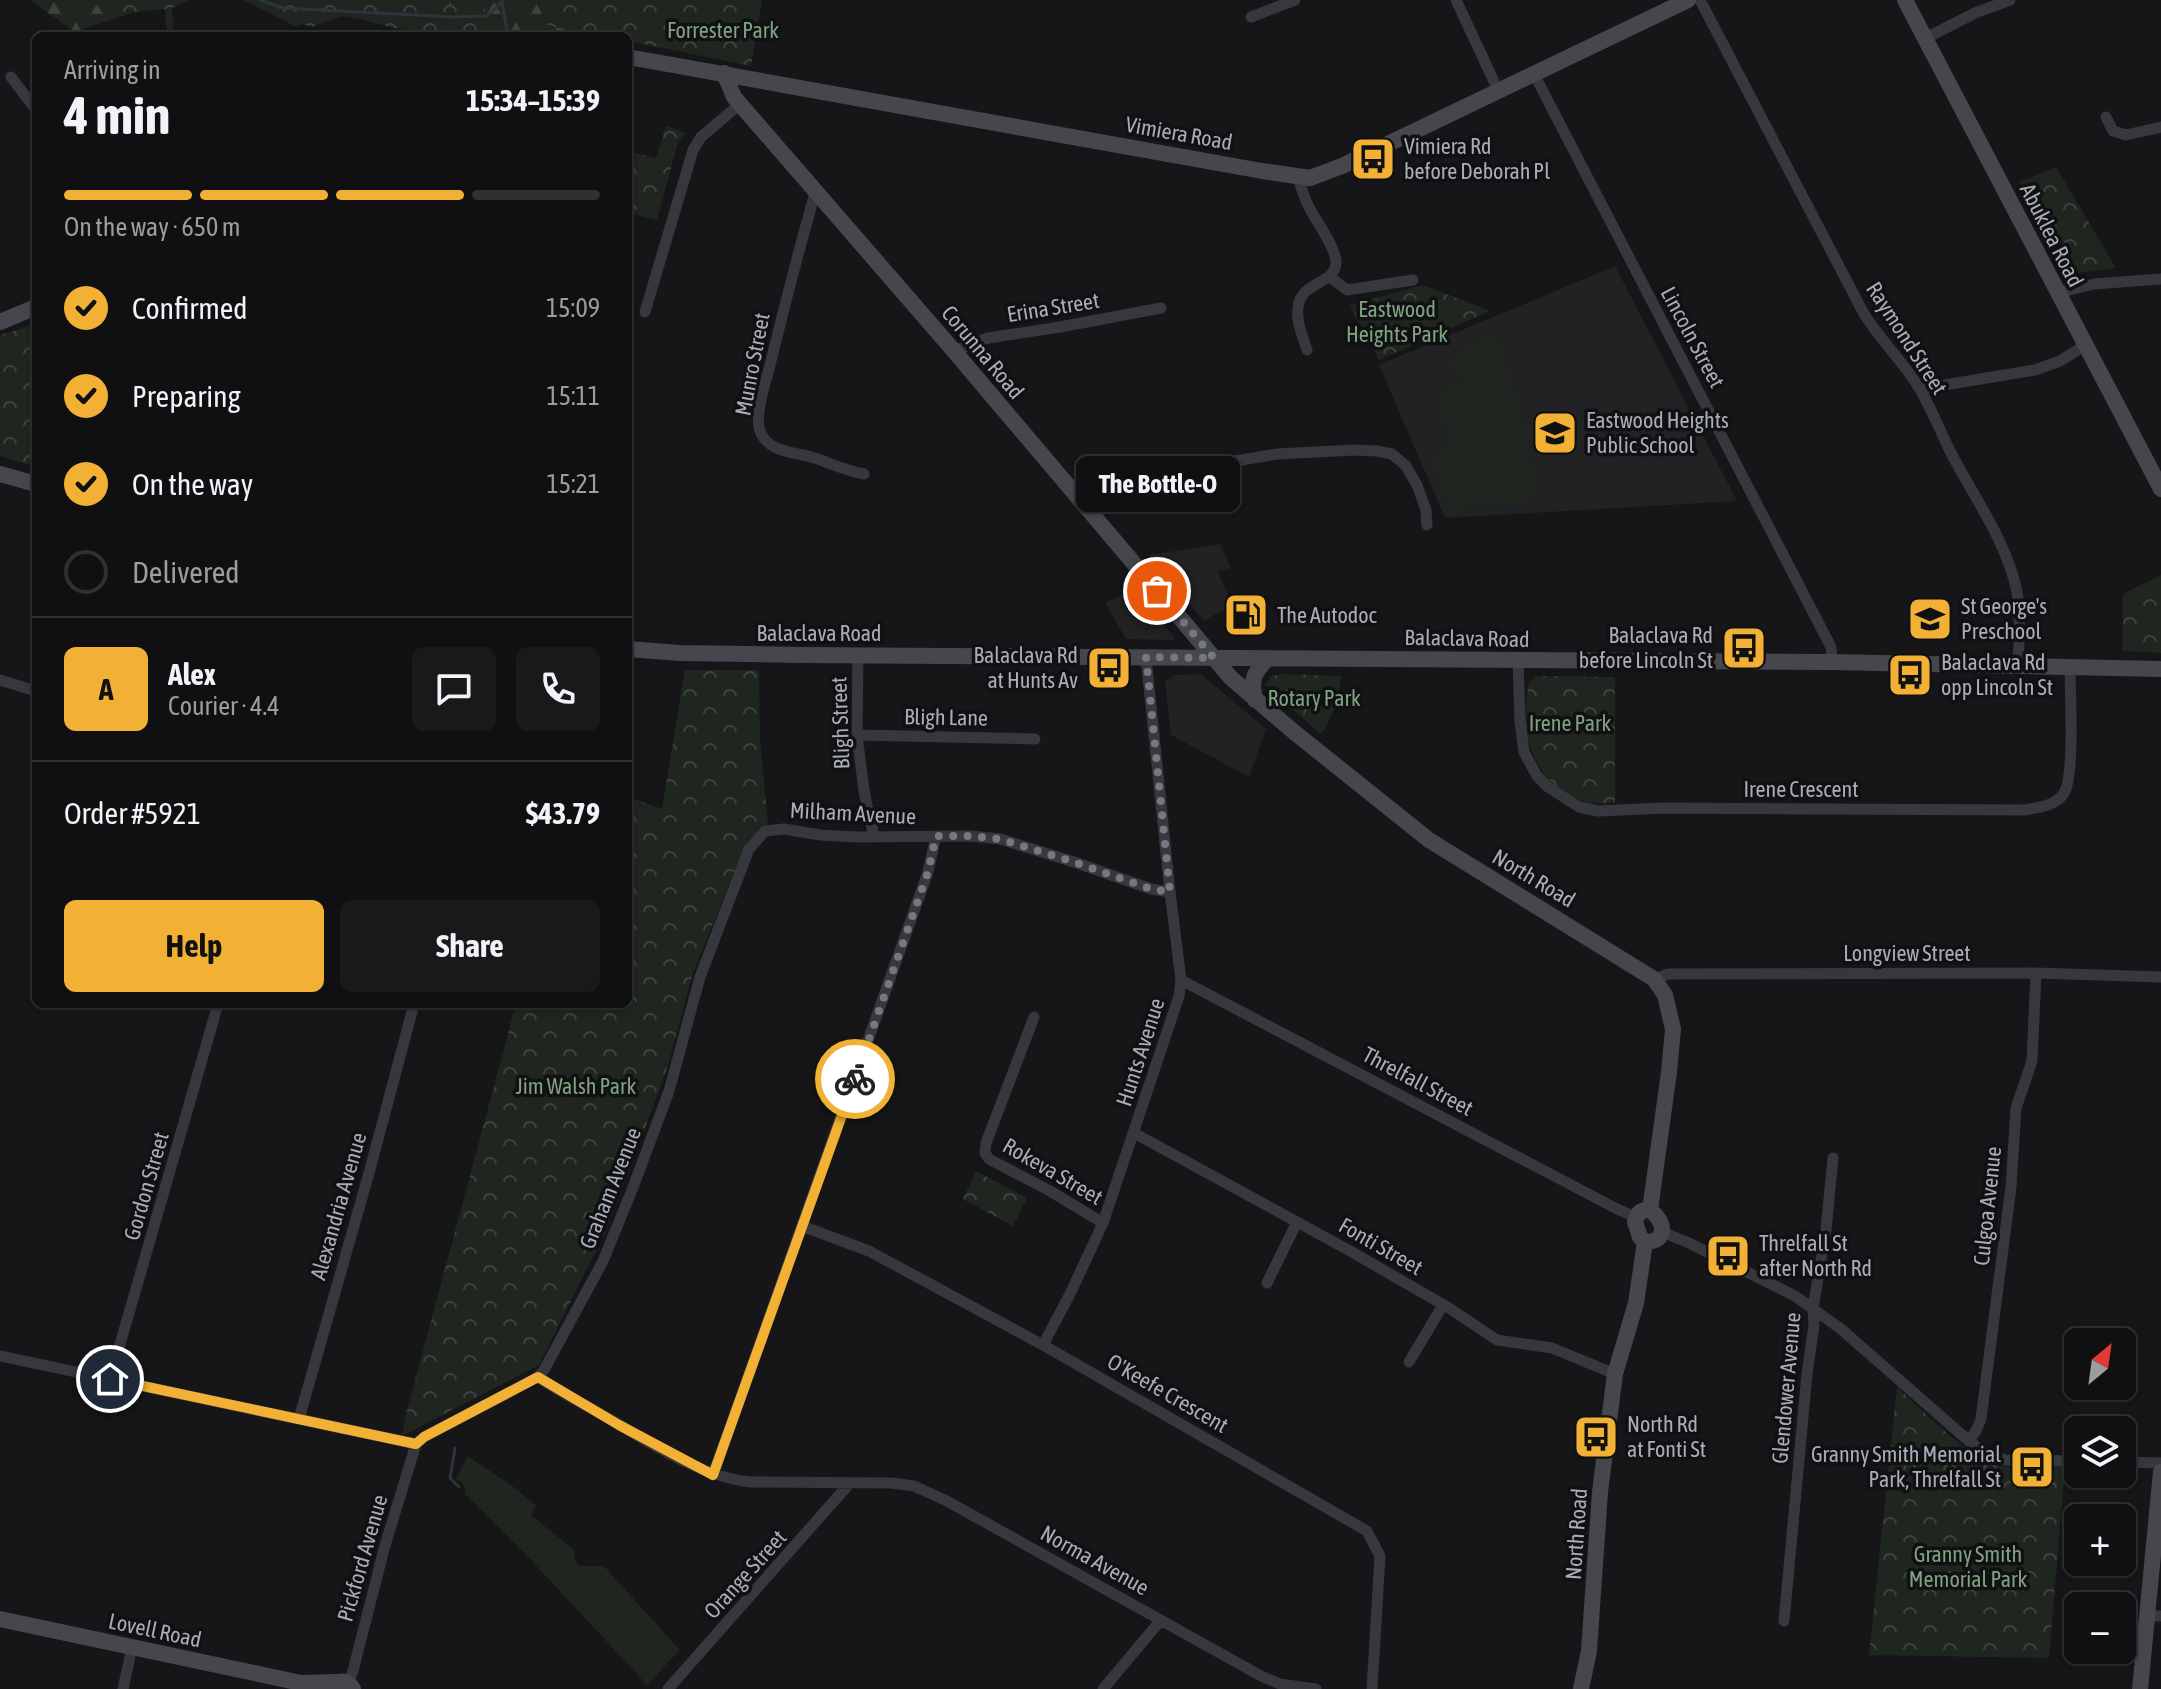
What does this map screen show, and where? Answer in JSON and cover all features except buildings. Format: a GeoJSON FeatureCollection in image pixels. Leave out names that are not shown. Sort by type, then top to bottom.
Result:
{"type":"FeatureCollection","features":[{"type":"Feature","properties":{"kind":"street"},"geometry":{"type":"LineString","coordinates":[[1251,17],[1295,0]]}},
{"type":"Feature","properties":{"kind":"street"},"geometry":{"type":"LineString","coordinates":[[1456,0],[1498,90]]}},
{"type":"Feature","properties":{"kind":"street","name":"Vimiera Road"},"geometry":{"type":"LineString","coordinates":[[632,58],[1298,177],[1318,176],[1688,0]]}},
{"type":"Feature","properties":{"kind":"street","name":"Raymond Street"},"geometry":{"type":"LineString","coordinates":[[1700,0],[1863,312],[1920,389],[1996,536],[2016,588],[2018,665]]}},
{"type":"Feature","properties":{"kind":"street","name":"Abuklea Road"},"geometry":{"type":"LineString","coordinates":[[1905,0],[2161,489]]}},
{"type":"Feature","properties":{"kind":"street"},"geometry":{"type":"LineString","coordinates":[[1926,38],[1975,13],[2010,0]]}},
{"type":"Feature","properties":{"kind":"street","name":"Corunna Road"},"geometry":{"type":"LineString","coordinates":[[724,73],[734,97],[1214,658]]}},
{"type":"Feature","properties":{"kind":"street","name":"Lincoln Street"},"geometry":{"type":"LineString","coordinates":[[1534,74],[1831,647],[1832,662]]}},
{"type":"Feature","properties":{"kind":"street"},"geometry":{"type":"LineString","coordinates":[[11,77],[32,105]]}},
{"type":"Feature","properties":{"kind":"street"},"geometry":{"type":"LineString","coordinates":[[645,312],[693,150],[701,137],[740,104]]}},
{"type":"Feature","properties":{"kind":"street"},"geometry":{"type":"LineString","coordinates":[[2106,117],[2113,131],[2126,135],[2161,127]]}},
{"type":"Feature","properties":{"kind":"street"},"geometry":{"type":"LineString","coordinates":[[1298,177],[1304,197],[1336,256],[1336,268],[1330,277],[1310,287],[1300,297],[1298,318],[1307,350]]}},
{"type":"Feature","properties":{"kind":"street","name":"Munro Street"},"geometry":{"type":"LineString","coordinates":[[815,193],[767,377],[758,417],[759,431],[783,451],[864,474]]}},
{"type":"Feature","properties":{"kind":"street"},"geometry":{"type":"LineString","coordinates":[[1330,277],[1347,290],[1413,280]]}},
{"type":"Feature","properties":{"kind":"street"},"geometry":{"type":"LineString","coordinates":[[2057,293],[2094,284],[2161,279]]}},
{"type":"Feature","properties":{"kind":"street","name":"Erina Street"},"geometry":{"type":"LineString","coordinates":[[954,351],[988,338],[1161,308]]}},
{"type":"Feature","properties":{"kind":"street"},"geometry":{"type":"LineString","coordinates":[[0,322],[32,309]]}},
{"type":"Feature","properties":{"kind":"street"},"geometry":{"type":"LineString","coordinates":[[1920,389],[2035,370],[2060,361],[2084,346]]}},
{"type":"Feature","properties":{"kind":"street"},"geometry":{"type":"LineString","coordinates":[[1079,499],[1097,484],[1277,454],[1377,451],[1392,454],[1406,466],[1426,510],[1427,525]]}},
{"type":"Feature","properties":{"kind":"street"},"geometry":{"type":"LineString","coordinates":[[0,474],[32,483]]}},
{"type":"Feature","properties":{"kind":"street","name":"Balaclava Road"},"geometry":{"type":"LineString","coordinates":[[632,649],[680,653],[1832,662],[2161,669]]}},
{"type":"Feature","properties":{"kind":"street","name":"Bligh Street"},"geometry":{"type":"LineString","coordinates":[[858,655],[857,735],[874,837]]}},
{"type":"Feature","properties":{"kind":"street","name":"Hunts Avenue"},"geometry":{"type":"LineString","coordinates":[[1043,1345],[1103,1223],[1179,996],[1181,980],[1146,657]]}},
{"type":"Feature","properties":{"kind":"street","name":"North Road"},"geometry":{"type":"LineString","coordinates":[[1214,658],[1255,700],[1429,840],[1654,979]]}},
{"type":"Feature","properties":{"kind":"street"},"geometry":{"type":"LineString","coordinates":[[1255,700],[1253,676],[1268,658]]}},
{"type":"Feature","properties":{"kind":"street","name":"Irene Crescent"},"geometry":{"type":"LineString","coordinates":[[1518,660],[1524,752],[1537,776],[1548,787],[1579,807],[1598,811],[1664,808],[2025,810],[2050,805],[2064,793],[2070,770],[2070,667]]}},
{"type":"Feature","properties":{"kind":"street"},"geometry":{"type":"LineString","coordinates":[[0,680],[32,690]]}},
{"type":"Feature","properties":{"kind":"street","name":"Bligh Lane"},"geometry":{"type":"LineString","coordinates":[[857,735],[1035,739]]}},
{"type":"Feature","properties":{"kind":"street","name":"Milham Avenue"},"geometry":{"type":"LineString","coordinates":[[765,831],[784,829],[820,835],[1000,839],[1151,889],[1170,892]]}},
{"type":"Feature","properties":{"kind":"street","name":"Graham Avenue"},"geometry":{"type":"LineString","coordinates":[[538,1377],[603,1261],[669,1091],[700,977],[749,849],[765,831]]}},
{"type":"Feature","properties":{"kind":"street"},"geometry":{"type":"LineString","coordinates":[[713,1475],[928,872],[936,836]]}},
{"type":"Feature","properties":{"kind":"street","name":"Longview Street"},"geometry":{"type":"LineString","coordinates":[[1654,979],[1668,974],[2036,973],[2161,977]]}},
{"type":"Feature","properties":{"kind":"street","name":"Culgoa Avenue"},"geometry":{"type":"LineString","coordinates":[[1969,1441],[1981,1419],[2011,1187],[2016,1108],[2032,1061],[2036,973]]}},
{"type":"Feature","properties":{"kind":"street"},"geometry":{"type":"LineString","coordinates":[[1643,1213],[1656,1215],[1662,1226],[1657,1240],[1650,1243],[1645,1242],[1636,1227],[1643,1213],[1669,1072],[1673,1029],[1665,995],[1654,979]]}},
{"type":"Feature","properties":{"kind":"street","name":"Threlfall Street"},"geometry":{"type":"LineString","coordinates":[[1181,980],[1617,1209],[1643,1213]]}},
{"type":"Feature","properties":{"kind":"street","name":"Gordon Street"},"geometry":{"type":"LineString","coordinates":[[110,1379],[217,1008]]}},
{"type":"Feature","properties":{"kind":"street","name":"Alexandria Avenue"},"geometry":{"type":"LineString","coordinates":[[299,1419],[413,1008]]}},
{"type":"Feature","properties":{"kind":"street","name":"Rokeva Street"},"geometry":{"type":"LineString","coordinates":[[1034,1017],[986,1143],[985,1153],[989,1159],[1103,1223]]}},
{"type":"Feature","properties":{"kind":"street","name":"Fonti Street"},"geometry":{"type":"LineString","coordinates":[[1134,1133],[1443,1305],[1497,1340],[1552,1348],[1615,1374]]}},
{"type":"Feature","properties":{"kind":"street","name":"Glendower Avenue"},"geometry":{"type":"LineString","coordinates":[[1784,1621],[1814,1325],[1813,1308],[1826,1230],[1833,1158]]}},
{"type":"Feature","properties":{"kind":"street"},"geometry":{"type":"LineString","coordinates":[[1267,1283],[1297,1222]]}},
{"type":"Feature","properties":{"kind":"street","name":"O'Keefe Crescent"},"geometry":{"type":"LineString","coordinates":[[802,1226],[869,1251],[1043,1345],[1367,1531],[1380,1556],[1372,1689]]}},
{"type":"Feature","properties":{"kind":"street"},"geometry":{"type":"LineString","coordinates":[[1662,1232],[1795,1296],[1813,1308],[1986,1454],[2006,1460],[2064,1461]]}},
{"type":"Feature","properties":{"kind":"street","name":"North Road"},"geometry":{"type":"LineString","coordinates":[[1581,1689],[1589,1651],[1600,1492],[1615,1374],[1636,1303],[1645,1242]]}},
{"type":"Feature","properties":{"kind":"street"},"geometry":{"type":"LineString","coordinates":[[1409,1362],[1443,1305]]}},
{"type":"Feature","properties":{"kind":"street"},"geometry":{"type":"LineString","coordinates":[[0,1356],[416,1444],[538,1377]]}},
{"type":"Feature","properties":{"kind":"street","name":"Norma Avenue"},"geometry":{"type":"LineString","coordinates":[[538,1377],[619,1425],[713,1475],[733,1481],[914,1486],[947,1501],[1280,1684],[1316,1689]]}},
{"type":"Feature","properties":{"kind":"street","name":"Pickford Avenue"},"geometry":{"type":"LineString","coordinates":[[342,1686],[353,1671],[384,1549],[416,1444]]}},
{"type":"Feature","properties":{"kind":"street"},"geometry":{"type":"LineString","coordinates":[[2136,1462],[2161,1463]]}},
{"type":"Feature","properties":{"kind":"street"},"geometry":{"type":"LineString","coordinates":[[2140,1689],[2154,1616],[2161,1472]]}},
{"type":"Feature","properties":{"kind":"street","name":"Orange Street"},"geometry":{"type":"LineString","coordinates":[[668,1689],[849,1484]]}},
{"type":"Feature","properties":{"kind":"street","name":"Lovell Road"},"geometry":{"type":"LineString","coordinates":[[0,1619],[307,1686],[342,1686]]}},
{"type":"Feature","properties":{"kind":"street"},"geometry":{"type":"LineString","coordinates":[[1103,1689],[1161,1620]]}},
{"type":"Feature","properties":{"kind":"street"},"geometry":{"type":"LineString","coordinates":[[123,1689],[132,1647]]}},
{"type":"Feature","properties":{"kind":"shaded area","name":"Eastwood Heights Public School"},"geometry":{"type":"Polygon","coordinates":[[[1615,266],[1737,501],[1445,518],[1379,365],[1615,266]]]}},
{"type":"Feature","properties":{"kind":"shaded area"},"geometry":{"type":"Polygon","coordinates":[[[1220,544],[1231,568],[1217,571],[1233,604],[1204,621],[1149,555],[1220,544]]]}},
{"type":"Feature","properties":{"kind":"shaded area"},"geometry":{"type":"Polygon","coordinates":[[[1133,589],[1174,640],[1126,639],[1105,603],[1133,589]]]}},
{"type":"Feature","properties":{"kind":"shaded area"},"geometry":{"type":"Polygon","coordinates":[[[1201,674],[1266,729],[1249,777],[1171,735],[1165,681],[1175,675],[1201,674]]]}},
{"type":"Feature","properties":{"kind":"green space"},"geometry":{"type":"Polygon","coordinates":[[[30,0],[170,0],[75,32],[30,0]]]}},
{"type":"Feature","properties":{"kind":"green space"},"geometry":{"type":"Polygon","coordinates":[[[93,0],[189,0],[172,8],[174,32],[167,32],[165,9],[104,15],[93,0]]]}},
{"type":"Feature","properties":{"kind":"green space"},"geometry":{"type":"Polygon","coordinates":[[[243,0],[405,0],[466,5],[485,0],[483,32],[398,29],[344,15],[312,27],[296,26],[243,0]]]}},
{"type":"Feature","properties":{"kind":"green space"},"geometry":{"type":"Polygon","coordinates":[[[257,0],[600,0],[608,9],[565,30],[434,32],[341,16],[293,26],[257,0]]]}},
{"type":"Feature","properties":{"kind":"green space","name":"Forrester Park"},"geometry":{"type":"Polygon","coordinates":[[[534,0],[762,0],[751,66],[632,42],[632,32],[581,32],[549,26],[534,0]]]}},
{"type":"Feature","properties":{"kind":"green space"},"geometry":{"type":"Polygon","coordinates":[[[666,126],[686,133],[678,142],[657,220],[632,214],[632,152],[656,158],[666,126]]]}},
{"type":"Feature","properties":{"kind":"green space"},"geometry":{"type":"Polygon","coordinates":[[[2056,167],[2116,268],[2069,274],[2019,182],[2056,167]]]}},
{"type":"Feature","properties":{"kind":"green space","name":"Eastwood Heights Park"},"geometry":{"type":"Polygon","coordinates":[[[1423,285],[1490,311],[1379,360],[1350,305],[1423,285]]]}},
{"type":"Feature","properties":{"kind":"green space"},"geometry":{"type":"Polygon","coordinates":[[[32,325],[32,466],[0,456],[0,335],[32,325]]]}},
{"type":"Feature","properties":{"kind":"green space"},"geometry":{"type":"Polygon","coordinates":[[[1492,331],[1507,354],[1464,383],[1449,360],[1492,331]]]}},
{"type":"Feature","properties":{"kind":"green space"},"geometry":{"type":"Polygon","coordinates":[[[1504,358],[1522,414],[1536,487],[1530,504],[1450,509],[1430,456],[1446,449],[1443,438],[1446,433],[1437,393],[1457,381],[1464,385],[1504,358]]]}},
{"type":"Feature","properties":{"kind":"green space"},"geometry":{"type":"Polygon","coordinates":[[[2161,575],[2161,653],[2122,651],[2123,594],[2161,575]]]}},
{"type":"Feature","properties":{"kind":"green space","name":"Jim Walsh Park"},"geometry":{"type":"Polygon","coordinates":[[[685,670],[759,670],[760,738],[768,824],[746,843],[693,973],[667,1069],[606,1230],[539,1365],[402,1436],[515,1008],[632,1008],[632,798],[662,809],[685,670]]]}},
{"type":"Feature","properties":{"kind":"green space","name":"Rotary Park"},"geometry":{"type":"Polygon","coordinates":[[[1271,676],[1341,676],[1335,706],[1321,734],[1265,685],[1271,676]]]}},
{"type":"Feature","properties":{"kind":"green space","name":"Irene Park"},"geometry":{"type":"Polygon","coordinates":[[[1536,676],[1615,677],[1615,803],[1577,800],[1555,786],[1538,765],[1528,740],[1526,722],[1528,684],[1536,676]]]}},
{"type":"Feature","properties":{"kind":"green space"},"geometry":{"type":"Polygon","coordinates":[[[976,1171],[1027,1198],[1013,1226],[963,1199],[976,1171]]]}},
{"type":"Feature","properties":{"kind":"green space","name":"Granny Smith Memorial Park"},"geometry":{"type":"Polygon","coordinates":[[[1897,1387],[1961,1445],[1989,1462],[2010,1467],[2064,1467],[2049,1658],[1869,1655],[1897,1387]]]}},
{"type":"Feature","properties":{"kind":"green space"},"geometry":{"type":"Polygon","coordinates":[[[468,1456],[536,1506],[531,1515],[574,1550],[575,1561],[580,1566],[604,1566],[680,1650],[647,1685],[465,1494],[465,1486],[456,1478],[468,1456]]]}},
{"type":"Feature","properties":{"kind":"waterway"},"geometry":{"type":"LineString","coordinates":[[260,0],[283,8],[453,17],[487,16],[504,0]]}},
{"type":"Feature","properties":{"kind":"waterway"},"geometry":{"type":"LineString","coordinates":[[502,4],[507,32]]}},
{"type":"Feature","properties":{"kind":"waterway"},"geometry":{"type":"LineString","coordinates":[[455,1448],[450,1478],[459,1487]]}},
{"type":"Feature","properties":{"kind":"way so far"},"geometry":{"type":"LineString","coordinates":[[855,1079],[928,872],[936,836],[1000,839],[1151,889],[1170,892],[1146,657],[1214,658],[1157,591]]}},
{"type":"Feature","properties":{"kind":"place","name":"Vimiera Rd before Deborah Pl"},"geometry":{"type":"Point","coordinates":[1373,159]}},
{"type":"Feature","properties":{"kind":"place","name":"Eastwood Heights Public School"},"geometry":{"type":"Point","coordinates":[1555,433]}},
{"type":"Feature","properties":{"kind":"place","name":"The Bottle-O"},"geometry":{"type":"Point","coordinates":[1157,591]}},
{"type":"Feature","properties":{"kind":"place","name":"The Autodoc"},"geometry":{"type":"Point","coordinates":[1246,615]}},
{"type":"Feature","properties":{"kind":"place","name":"St George's Preschool"},"geometry":{"type":"Point","coordinates":[1930,619]}},
{"type":"Feature","properties":{"kind":"place","name":"Balaclava Rd before Lincoln St"},"geometry":{"type":"Point","coordinates":[1744,648]}},
{"type":"Feature","properties":{"kind":"place","name":"Balaclava Rd at Hunts Av"},"geometry":{"type":"Point","coordinates":[1109,668]}},
{"type":"Feature","properties":{"kind":"place","name":"Balaclava Rd opp Lincoln St"},"geometry":{"type":"Point","coordinates":[1910,675]}},
{"type":"Feature","properties":{"kind":"place","name":"Threlfall St after North Rd"},"geometry":{"type":"Point","coordinates":[1728,1256]}},
{"type":"Feature","properties":{"kind":"place","name":"North Rd at Fonti St"},"geometry":{"type":"Point","coordinates":[1596,1437]}},
{"type":"Feature","properties":{"kind":"place","name":"Granny Smith Memorial Park, Threlfall St"},"geometry":{"type":"Point","coordinates":[2032,1467]}},
{"type":"Feature","properties":{"kind":"route"},"geometry":{"type":"LineString","coordinates":[[110,1379],[416,1444],[538,1377],[713,1475],[855,1079]]}}]}
